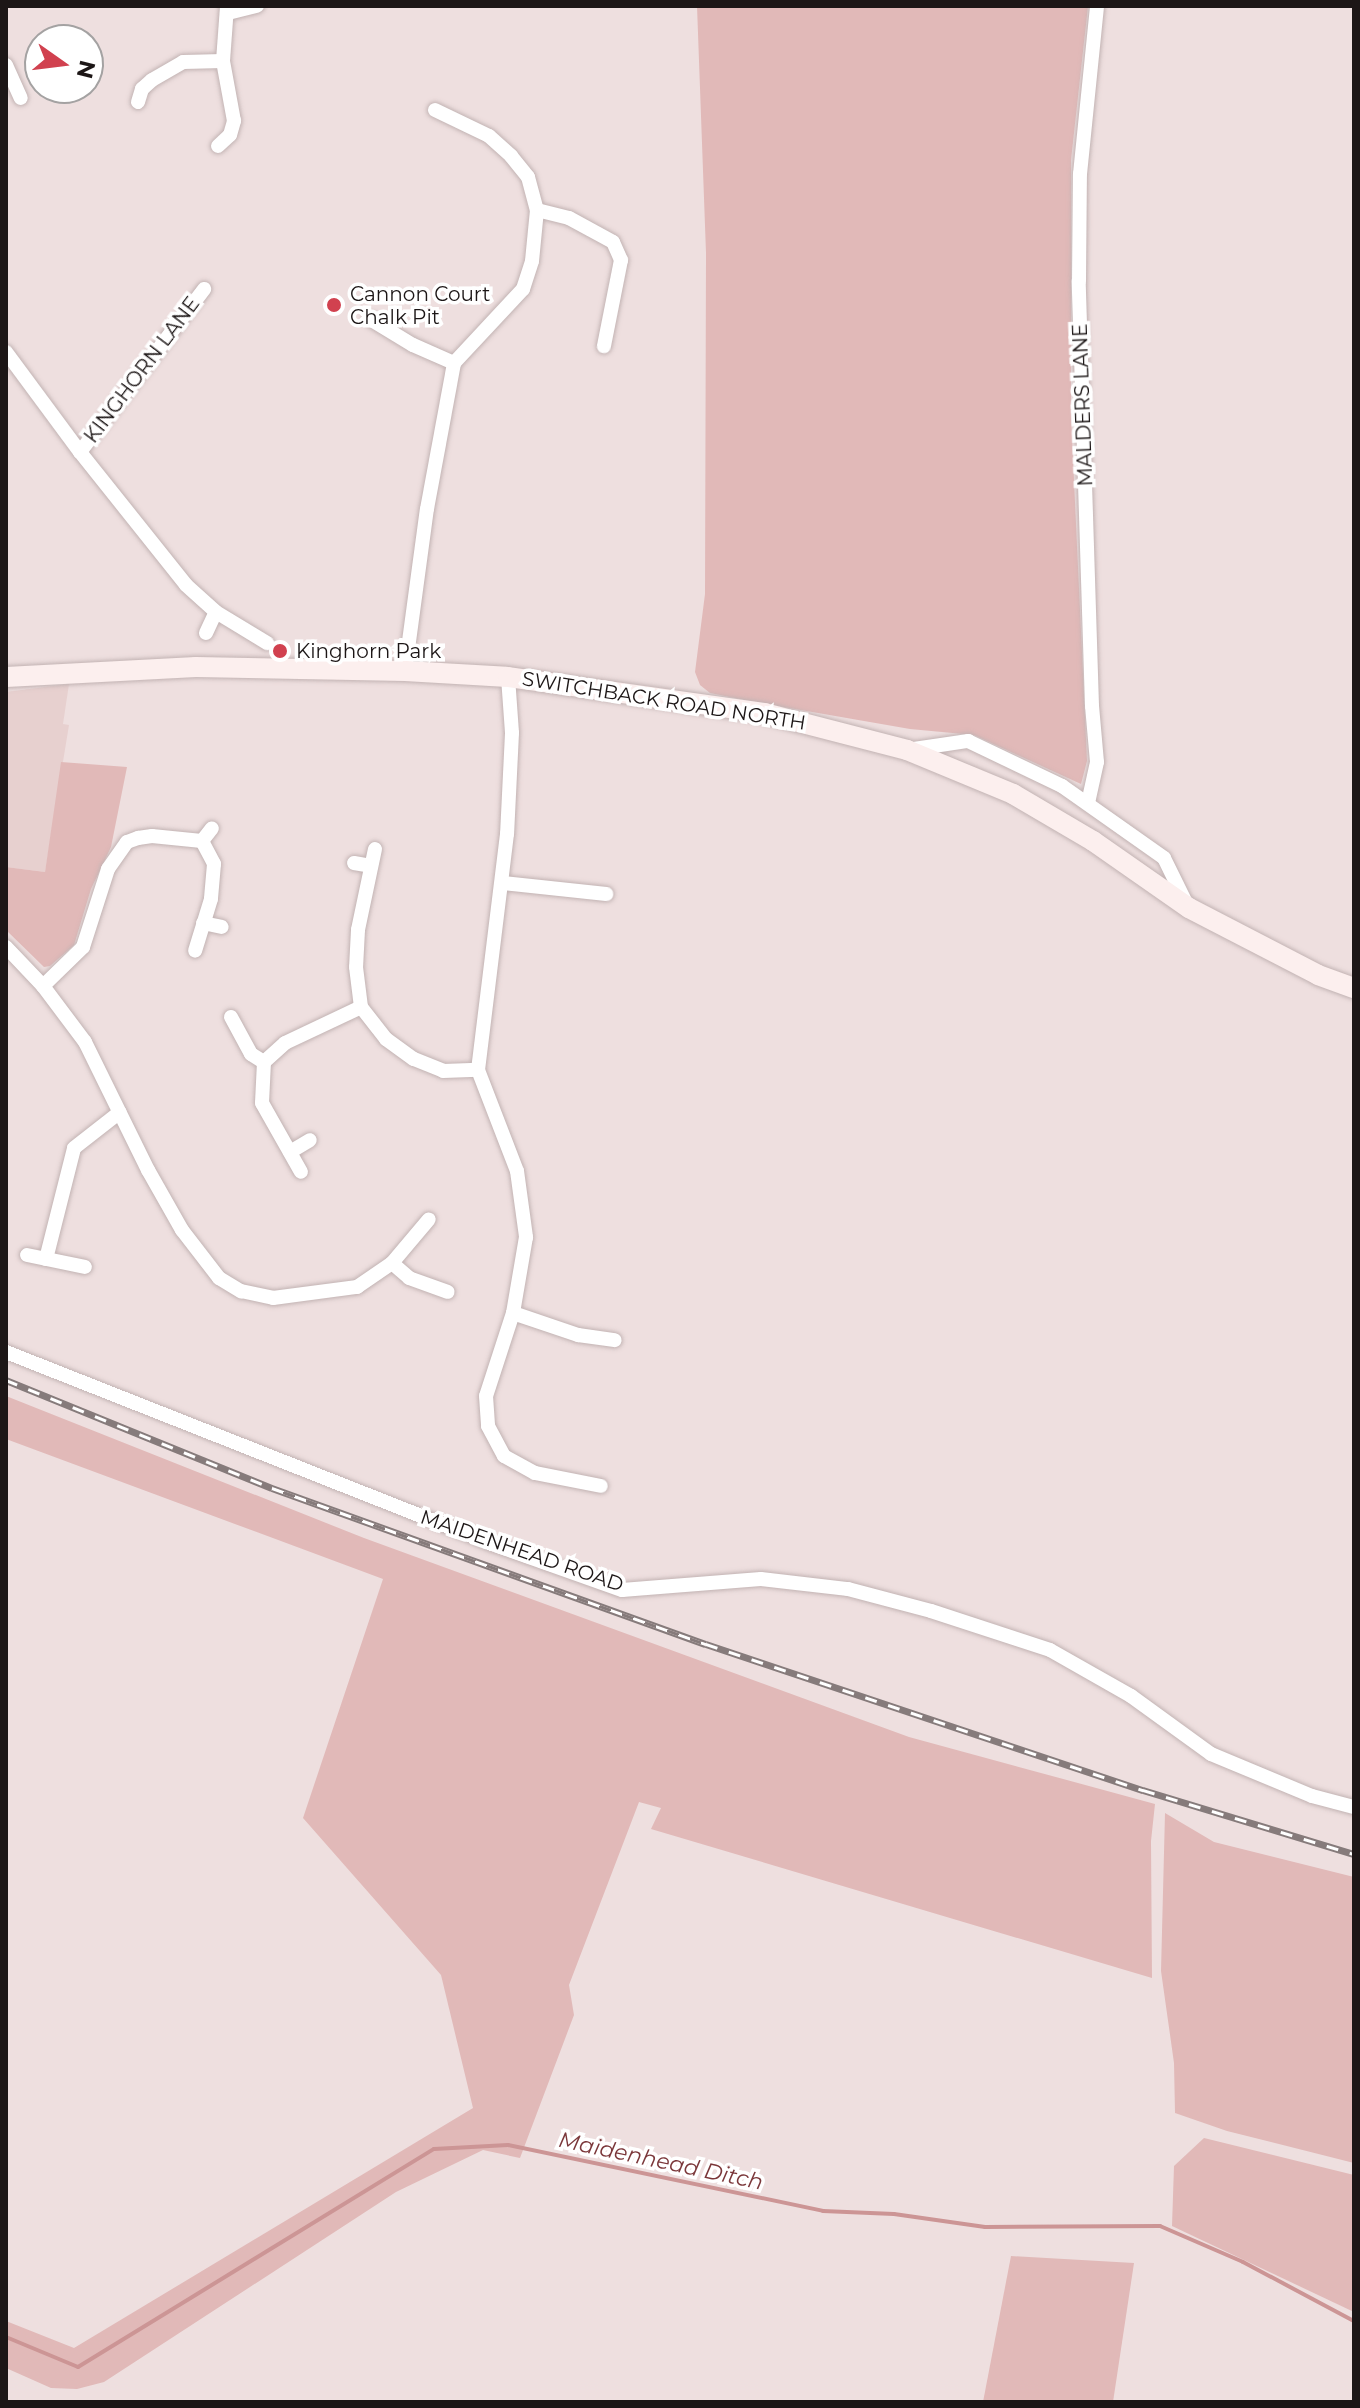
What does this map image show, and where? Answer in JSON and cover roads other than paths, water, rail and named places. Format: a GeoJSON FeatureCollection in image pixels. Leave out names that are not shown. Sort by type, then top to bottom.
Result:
{"type":"FeatureCollection","features":[{"type":"Feature","properties":{"kind":"main road","name":"SWITCHBACK ROAD NORTH"},"geometry":{"type":"LineString","coordinates":[[6,677],[196,667],[405,671],[508,677],[764,713],[907,750],[1013,794],[1093,841],[1189,908],[1318,975],[1354,988]]}},
{"type":"Feature","properties":{"kind":"street"},"geometry":{"type":"LineString","coordinates":[[218,146],[230,135],[234,121],[223,61],[228,10],[257,6]]}},
{"type":"Feature","properties":{"kind":"street","name":"MALDERS LANE"},"geometry":{"type":"LineString","coordinates":[[1088,803],[1097,762],[1092,706],[1079,266],[1080,174],[1097,6]]}},
{"type":"Feature","properties":{"kind":"street"},"geometry":{"type":"LineString","coordinates":[[138,102],[142,89],[152,80],[183,62],[223,61]]}},
{"type":"Feature","properties":{"kind":"street"},"geometry":{"type":"LineString","coordinates":[[6,65],[21,98]]}},
{"type":"Feature","properties":{"kind":"street"},"geometry":{"type":"LineString","coordinates":[[405,671],[427,509],[454,363],[523,289],[532,261],[537,210],[528,177],[511,156],[489,136],[435,110]]}},
{"type":"Feature","properties":{"kind":"street"},"geometry":{"type":"LineString","coordinates":[[537,210],[569,218],[613,242],[621,260],[604,346]]}},
{"type":"Feature","properties":{"kind":"street","name":"KINGHORN LANE"},"geometry":{"type":"LineString","coordinates":[[80,452],[204,289]]}},
{"type":"Feature","properties":{"kind":"street"},"geometry":{"type":"LineString","coordinates":[[370,319],[413,345],[454,363]]}},
{"type":"Feature","properties":{"kind":"street"},"geometry":{"type":"LineString","coordinates":[[6,352],[80,452],[186,585],[216,612],[267,643]]}},
{"type":"Feature","properties":{"kind":"street"},"geometry":{"type":"LineString","coordinates":[[206,633],[216,612]]}},
{"type":"Feature","properties":{"kind":"street"},"geometry":{"type":"LineString","coordinates":[[508,677],[512,733],[503,883],[478,1070],[517,1171],[526,1237],[513,1313],[486,1396],[488,1426],[504,1456],[535,1473],[601,1486]]}},
{"type":"Feature","properties":{"kind":"street"},"geometry":{"type":"LineString","coordinates":[[907,750],[968,741],[1088,803],[1164,858],[1189,908]]}},
{"type":"Feature","properties":{"kind":"street"},"geometry":{"type":"LineString","coordinates":[[202,841],[212,828]]}},
{"type":"Feature","properties":{"kind":"street"},"geometry":{"type":"LineString","coordinates":[[43,986],[83,947],[108,869],[127,842],[152,836],[202,841]]}},
{"type":"Feature","properties":{"kind":"street"},"geometry":{"type":"LineString","coordinates":[[195,951],[211,899],[214,864],[202,841]]}},
{"type":"Feature","properties":{"kind":"street"},"geometry":{"type":"LineString","coordinates":[[375,849],[358,930],[356,967],[361,1007],[386,1039],[414,1059],[443,1071],[478,1070]]}},
{"type":"Feature","properties":{"kind":"street"},"geometry":{"type":"LineString","coordinates":[[354,863],[371,866]]}},
{"type":"Feature","properties":{"kind":"street"},"geometry":{"type":"LineString","coordinates":[[503,883],[606,894]]}},
{"type":"Feature","properties":{"kind":"street"},"geometry":{"type":"LineString","coordinates":[[203,923],[222,927]]}},
{"type":"Feature","properties":{"kind":"street"},"geometry":{"type":"LineString","coordinates":[[6,947],[43,986],[100,1066],[120,1112],[182,1230],[219,1278],[241,1291],[273,1298],[357,1287],[392,1263],[429,1219]]}},
{"type":"Feature","properties":{"kind":"street"},"geometry":{"type":"LineString","coordinates":[[301,1172],[262,1103],[264,1062],[285,1043],[361,1007]]}},
{"type":"Feature","properties":{"kind":"street"},"geometry":{"type":"LineString","coordinates":[[231,1017],[251,1054],[264,1062]]}},
{"type":"Feature","properties":{"kind":"street"},"geometry":{"type":"LineString","coordinates":[[46,1259],[74,1148],[120,1112]]}},
{"type":"Feature","properties":{"kind":"street"},"geometry":{"type":"LineString","coordinates":[[290,1152],[310,1140]]}},
{"type":"Feature","properties":{"kind":"street"},"geometry":{"type":"LineString","coordinates":[[27,1255],[85,1267]]}},
{"type":"Feature","properties":{"kind":"street"},"geometry":{"type":"LineString","coordinates":[[392,1263],[409,1278],[448,1292]]}},
{"type":"Feature","properties":{"kind":"street"},"geometry":{"type":"LineString","coordinates":[[513,1313],[578,1335],[615,1340]]}},
{"type":"Feature","properties":{"kind":"street","name":"MAIDENHEAD ROAD"},"geometry":{"type":"LineString","coordinates":[[6,1352],[419,1516],[622,1590],[761,1579],[848,1589],[931,1611],[1050,1650],[1131,1696],[1211,1754],[1312,1796],[1354,1807]]}},
{"type":"Feature","properties":{"kind":"waterway","name":"Maidenhead Ditch"},"geometry":{"type":"LineString","coordinates":[[6,2337],[78,2367],[434,2149],[508,2145],[823,2211],[894,2214],[985,2227],[1160,2226],[1243,2262],[1354,2321]]}},
{"type":"Feature","properties":{"kind":"railway"},"geometry":{"type":"LineString","coordinates":[[6,1380],[272,1488],[706,1644],[1143,1790],[1354,1854]]}},
{"type":"Feature","properties":{"kind":"place","name":"Cannon Court Chalk Pit"},"geometry":{"type":"Point","coordinates":[334,305]}},
{"type":"Feature","properties":{"kind":"place","name":"Kinghorn Park"},"geometry":{"type":"Point","coordinates":[280,651]}}]}
